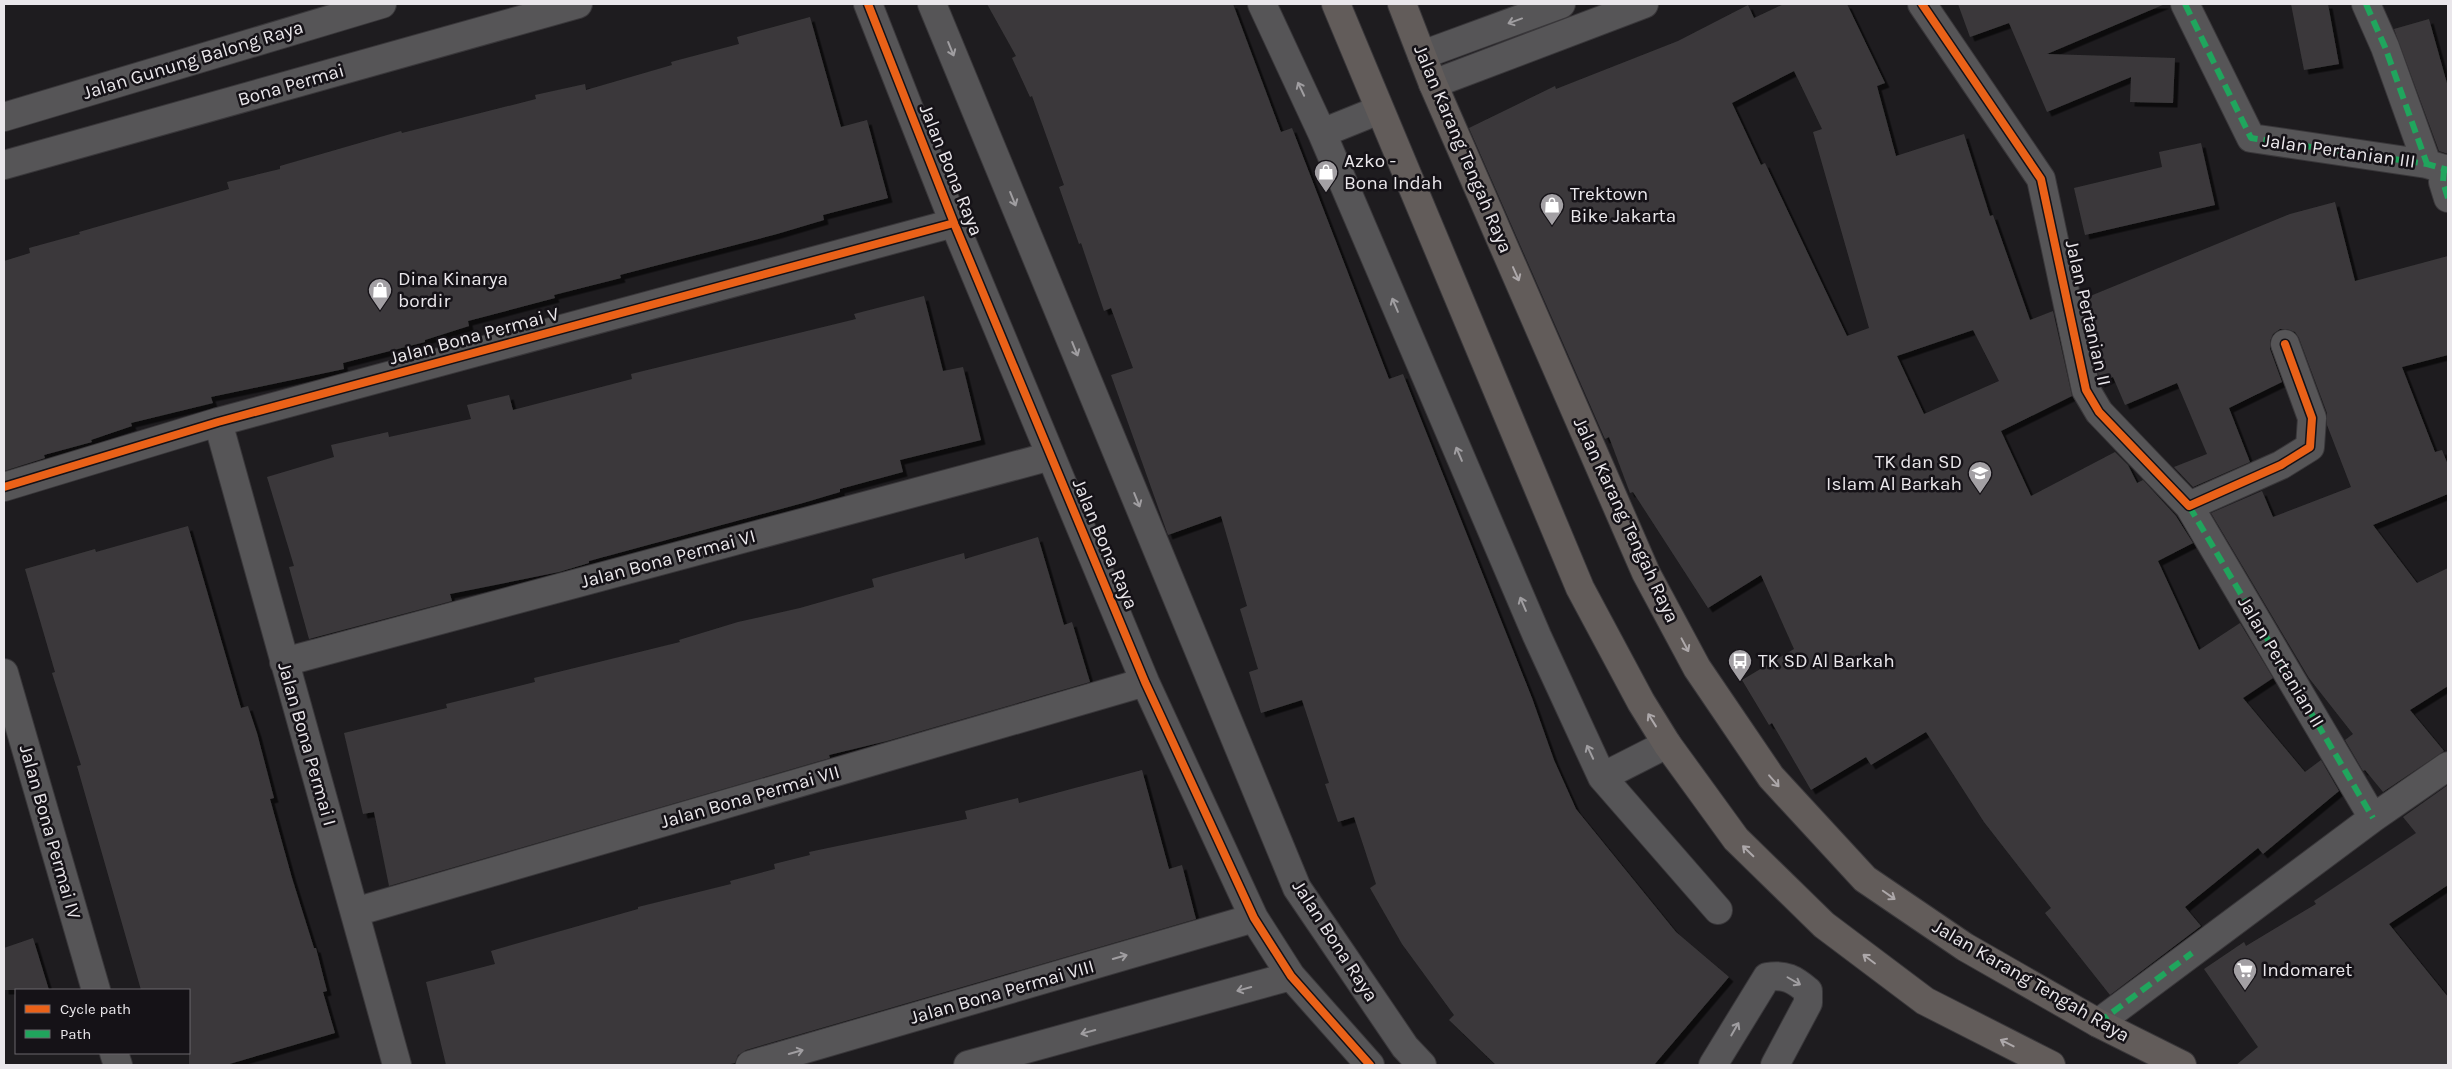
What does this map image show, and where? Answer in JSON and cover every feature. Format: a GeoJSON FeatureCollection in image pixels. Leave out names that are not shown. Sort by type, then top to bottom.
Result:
{"type":"FeatureCollection","features":[{"type":"Feature","properties":{"kind":"main road"},"geometry":{"type":"LineString","coordinates":[[1336,4],[1580,588],[1641,702],[1667,744],[1736,839],[1824,925],[1925,1001],[2051,1065]]}},
{"type":"Feature","properties":{"kind":"main road","name":"Jalan Karang Tengah Raya"},"geometry":{"type":"LineString","coordinates":[[1402,4],[1434,84],[1646,573],[1697,668],[1771,777],[1865,878],[1965,947],[2098,1022],[2182,1065]]}},
{"type":"Feature","properties":{"kind":"street","name":"Jalan Gunung Balong Raya"},"geometry":{"type":"LineString","coordinates":[[6,109],[382,4]]}},
{"type":"Feature","properties":{"kind":"street","name":"Bona Permai"},"geometry":{"type":"LineString","coordinates":[[4,165],[578,4]]}},
{"type":"Feature","properties":{"kind":"street","name":"Jalan Bona Raya"},"geometry":{"type":"LineString","coordinates":[[868,4],[954,223],[1145,682],[1254,918],[1291,976],[1370,1065]]}},
{"type":"Feature","properties":{"kind":"street","name":"Jalan Bona Raya"},"geometry":{"type":"LineString","coordinates":[[932,4],[1297,888],[1406,1047],[1422,1065]]}},
{"type":"Feature","properties":{"kind":"street"},"geometry":{"type":"LineString","coordinates":[[1262,4],[1322,133],[1537,636],[1602,777],[1718,910]]}},
{"type":"Feature","properties":{"kind":"street"},"geometry":{"type":"LineString","coordinates":[[1422,55],[1561,4]]}},
{"type":"Feature","properties":{"kind":"street"},"geometry":{"type":"LineString","coordinates":[[1434,84],[1644,4]]}},
{"type":"Feature","properties":{"kind":"street","name":"Jalan Pertanian II"},"geometry":{"type":"LineString","coordinates":[[1922,4],[2041,179],[2086,390],[2099,412],[2189,506],[2373,818]]}},
{"type":"Feature","properties":{"kind":"street","name":"Jalan Pertanian III"},"geometry":{"type":"LineString","coordinates":[[2185,4],[2251,138],[2440,168]]}},
{"type":"Feature","properties":{"kind":"street"},"geometry":{"type":"LineString","coordinates":[[2366,4],[2440,168],[2448,198]]}},
{"type":"Feature","properties":{"kind":"street"},"geometry":{"type":"LineString","coordinates":[[1322,133],[1379,110]]}},
{"type":"Feature","properties":{"kind":"street","name":"Jalan Bona Permai V"},"geometry":{"type":"LineString","coordinates":[[4,487],[218,422],[954,223]]}},
{"type":"Feature","properties":{"kind":"street"},"geometry":{"type":"LineString","coordinates":[[2189,506],[2281,465],[2310,447],[2312,418],[2285,344]]}},
{"type":"Feature","properties":{"kind":"street","name":"Jalan Bona Permai I"},"geometry":{"type":"LineString","coordinates":[[218,422],[397,1065]]}},
{"type":"Feature","properties":{"kind":"street","name":"Jalan Bona Permai VI"},"geometry":{"type":"LineString","coordinates":[[284,662],[1051,456]]}},
{"type":"Feature","properties":{"kind":"street","name":"Jalan Bona Permai IV"},"geometry":{"type":"LineString","coordinates":[[4,673],[96,989]]}},
{"type":"Feature","properties":{"kind":"street","name":"Jalan Bona Permai VII"},"geometry":{"type":"LineString","coordinates":[[354,912],[1145,682]]}},
{"type":"Feature","properties":{"kind":"street"},"geometry":{"type":"LineString","coordinates":[[1602,777],[1667,744]]}},
{"type":"Feature","properties":{"kind":"street"},"geometry":{"type":"LineString","coordinates":[[2098,1022],[2373,818],[2448,766]]}},
{"type":"Feature","properties":{"kind":"street","name":"Jalan Bona Permai VIII"},"geometry":{"type":"LineString","coordinates":[[750,1065],[1254,918]]}},
{"type":"Feature","properties":{"kind":"street"},"geometry":{"type":"LineString","coordinates":[[1714,1065],[1767,977],[1782,975],[1796,980],[1808,991],[1808,1003],[1775,1065]]}},
{"type":"Feature","properties":{"kind":"street"},"geometry":{"type":"LineString","coordinates":[[968,1065],[1291,976]]}},
{"type":"Feature","properties":{"kind":"building"},"geometry":{"type":"Polygon","coordinates":[[[987,4],[1233,4],[1281,132],[1292,128],[1389,379],[1403,374],[1532,698],[1554,760],[1576,809],[1676,932],[1729,977],[1654,1065],[1496,1065],[1449,1020],[1454,1015],[1402,944],[1370,888],[1376,884],[1354,817],[1338,822],[1325,784],[1329,783],[1302,700],[1261,713],[1249,672],[1258,669],[1240,609],[1247,606],[1221,516],[1168,535],[1111,375],[1133,368],[1111,308],[1104,311],[1081,243],[1079,244],[1059,187],[1064,185],[1032,96],[1030,97],[1012,58],[1016,56],[987,4]]]}},
{"type":"Feature","properties":{"kind":"building"},"geometry":{"type":"Polygon","coordinates":[[[1784,4],[1847,4],[1885,83],[1877,86],[1896,156],[1964,134],[1990,216],[1993,215],[2030,320],[2053,311],[2072,396],[2001,431],[2031,496],[2115,452],[2128,465],[2137,483],[2143,480],[2176,516],[2193,543],[2158,561],[2199,650],[2240,623],[2273,678],[2243,698],[2305,772],[2321,760],[2339,791],[2263,854],[2258,848],[2185,907],[2201,926],[2110,995],[2045,913],[2051,908],[1984,822],[1926,732],[1871,765],[1866,757],[1811,790],[1772,723],[1769,725],[1742,680],[1794,649],[1761,575],[1708,608],[1633,492],[1630,493],[1609,437],[1605,439],[1469,128],[1555,86],[1556,89],[1678,41],[1748,5],[1754,18],[1784,4]],[[1794,71],[1732,103],[1761,165],[1765,163],[1847,336],[1869,328],[1813,132],[1822,129],[1794,71]],[[1973,330],[1897,356],[1924,414],[1999,381],[1973,330]]]}},
{"type":"Feature","properties":{"kind":"building"},"geometry":{"type":"Polygon","coordinates":[[[1958,4],[2165,4],[2047,54],[2175,58],[2173,103],[2130,102],[2131,77],[2047,112],[2009,23],[1970,37],[1958,4]]]}},
{"type":"Feature","properties":{"kind":"building"},"geometry":{"type":"Polygon","coordinates":[[[2291,4],[2328,4],[2339,64],[2304,70],[2291,4]]]}},
{"type":"Feature","properties":{"kind":"building"},"geometry":{"type":"Polygon","coordinates":[[[810,17],[841,127],[867,120],[888,198],[823,215],[824,220],[777,234],[620,275],[621,278],[554,295],[555,298],[468,321],[469,326],[425,340],[425,342],[343,363],[344,369],[211,397],[213,403],[131,423],[132,426],[91,440],[92,442],[44,455],[45,458],[4,471],[4,261],[30,253],[29,248],[80,234],[79,232],[229,189],[227,182],[280,169],[280,166],[401,131],[402,133],[536,99],[535,95],[585,84],[586,90],[672,65],[671,62],[739,44],[737,37],[810,17]]]}},
{"type":"Feature","properties":{"kind":"building"},"geometry":{"type":"Polygon","coordinates":[[[2429,19],[2448,87],[2448,154],[2439,151],[2394,29],[2429,19]]]}},
{"type":"Feature","properties":{"kind":"building"},"geometry":{"type":"Polygon","coordinates":[[[2201,143],[2215,205],[2085,235],[2074,188],[2162,167],[2159,152],[2201,143]]]}},
{"type":"Feature","properties":{"kind":"building"},"geometry":{"type":"Polygon","coordinates":[[[2335,202],[2355,281],[2448,256],[2448,355],[2402,367],[2435,452],[2442,450],[2448,465],[2448,494],[2373,525],[2417,583],[2448,568],[2448,686],[2410,710],[2444,751],[2383,792],[2365,770],[2363,771],[2345,740],[2353,734],[2309,678],[2211,513],[2262,491],[2273,517],[2351,487],[2327,425],[2327,413],[2299,338],[2295,332],[2287,329],[2280,329],[2273,334],[2270,341],[2270,349],[2282,382],[2229,408],[2250,462],[2193,487],[2174,467],[2207,454],[2177,383],[2125,405],[2113,377],[2100,383],[2083,299],[2290,214],[2335,202]]]}},
{"type":"Feature","properties":{"kind":"building"},"geometry":{"type":"Polygon","coordinates":[[[924,296],[943,371],[963,367],[981,440],[900,460],[903,472],[840,489],[840,492],[803,503],[589,561],[589,563],[559,572],[450,594],[452,601],[309,639],[289,567],[294,566],[267,477],[334,457],[331,445],[388,432],[389,437],[471,419],[467,405],[509,395],[513,410],[632,379],[631,374],[856,319],[854,314],[924,296]]]}},
{"type":"Feature","properties":{"kind":"building"},"geometry":{"type":"Polygon","coordinates":[[[188,526],[241,708],[248,706],[257,733],[274,798],[270,799],[292,878],[314,948],[316,948],[327,991],[323,992],[335,1033],[226,1065],[189,1065],[190,989],[141,989],[77,766],[81,765],[52,673],[55,672],[25,569],[95,549],[96,552],[188,526]]]}},
{"type":"Feature","properties":{"kind":"building"},"geometry":{"type":"Polygon","coordinates":[[[1038,537],[1064,625],[1072,622],[1090,682],[887,741],[829,755],[830,758],[389,886],[374,812],[363,814],[344,733],[447,708],[446,704],[535,682],[534,678],[680,642],[679,640],[738,622],[800,608],[874,587],[872,579],[964,553],[965,559],[1038,537]]]}},
{"type":"Feature","properties":{"kind":"building"},"geometry":{"type":"Polygon","coordinates":[[[1142,770],[1169,869],[1182,865],[1196,919],[746,1050],[738,1055],[735,1063],[725,1065],[446,1065],[426,982],[495,964],[491,951],[638,909],[638,907],[731,884],[730,881],[775,869],[774,864],[810,855],[809,852],[967,819],[965,811],[1018,798],[1019,803],[1142,770]]]}},
{"type":"Feature","properties":{"kind":"building"},"geometry":{"type":"Polygon","coordinates":[[[2448,785],[2448,885],[2389,924],[2448,997],[2448,1065],[2236,1065],[2258,1047],[2204,969],[2244,942],[2246,946],[2316,904],[2314,901],[2416,833],[2403,817],[2448,785]]]}},
{"type":"Feature","properties":{"kind":"building"},"geometry":{"type":"Polygon","coordinates":[[[33,938],[49,989],[4,990],[4,948],[33,938]]]}},
{"type":"Feature","properties":{"kind":"marked path"},"geometry":{"type":"LineString","coordinates":[[2185,4],[2251,138],[2427,164],[2448,170]]}},
{"type":"Feature","properties":{"kind":"marked path"},"geometry":{"type":"LineString","coordinates":[[2366,4],[2385,47],[2427,164]]}},
{"type":"Feature","properties":{"kind":"marked path"},"geometry":{"type":"LineString","coordinates":[[2444,169],[2443,182],[2448,198]]}},
{"type":"Feature","properties":{"kind":"marked path"},"geometry":{"type":"LineString","coordinates":[[2189,506],[2373,818]]}},
{"type":"Feature","properties":{"kind":"marked path"},"geometry":{"type":"LineString","coordinates":[[2098,1023],[2192,953]]}},
{"type":"Feature","properties":{"kind":"cycle path"},"geometry":{"type":"LineString","coordinates":[[868,4],[954,223],[1145,682],[1254,918],[1291,976],[1370,1065]]}},
{"type":"Feature","properties":{"kind":"cycle path"},"geometry":{"type":"LineString","coordinates":[[1922,4],[2041,179],[2086,390],[2099,412],[2189,506],[2281,465],[2310,447],[2312,418],[2285,344]]}},
{"type":"Feature","properties":{"kind":"cycle path"},"geometry":{"type":"LineString","coordinates":[[4,487],[218,422],[954,223]]}},
{"type":"Feature","properties":{"kind":"place","name":"Azko - Bona Indah"},"geometry":{"type":"Point","coordinates":[1326,193]}},
{"type":"Feature","properties":{"kind":"place","name":"Trektown Bike Jakarta"},"geometry":{"type":"Point","coordinates":[1552,226]}},
{"type":"Feature","properties":{"kind":"place","name":"Dina Kinarya bordir"},"geometry":{"type":"Point","coordinates":[380,311]}},
{"type":"Feature","properties":{"kind":"place","name":"TK dan SD Islam Al Barkah"},"geometry":{"type":"Point","coordinates":[1980,494]}},
{"type":"Feature","properties":{"kind":"place","name":"TK SD Al Barkah"},"geometry":{"type":"Point","coordinates":[1740,682]}},
{"type":"Feature","properties":{"kind":"place","name":"Indomaret"},"geometry":{"type":"Point","coordinates":[2245,991]}}]}
